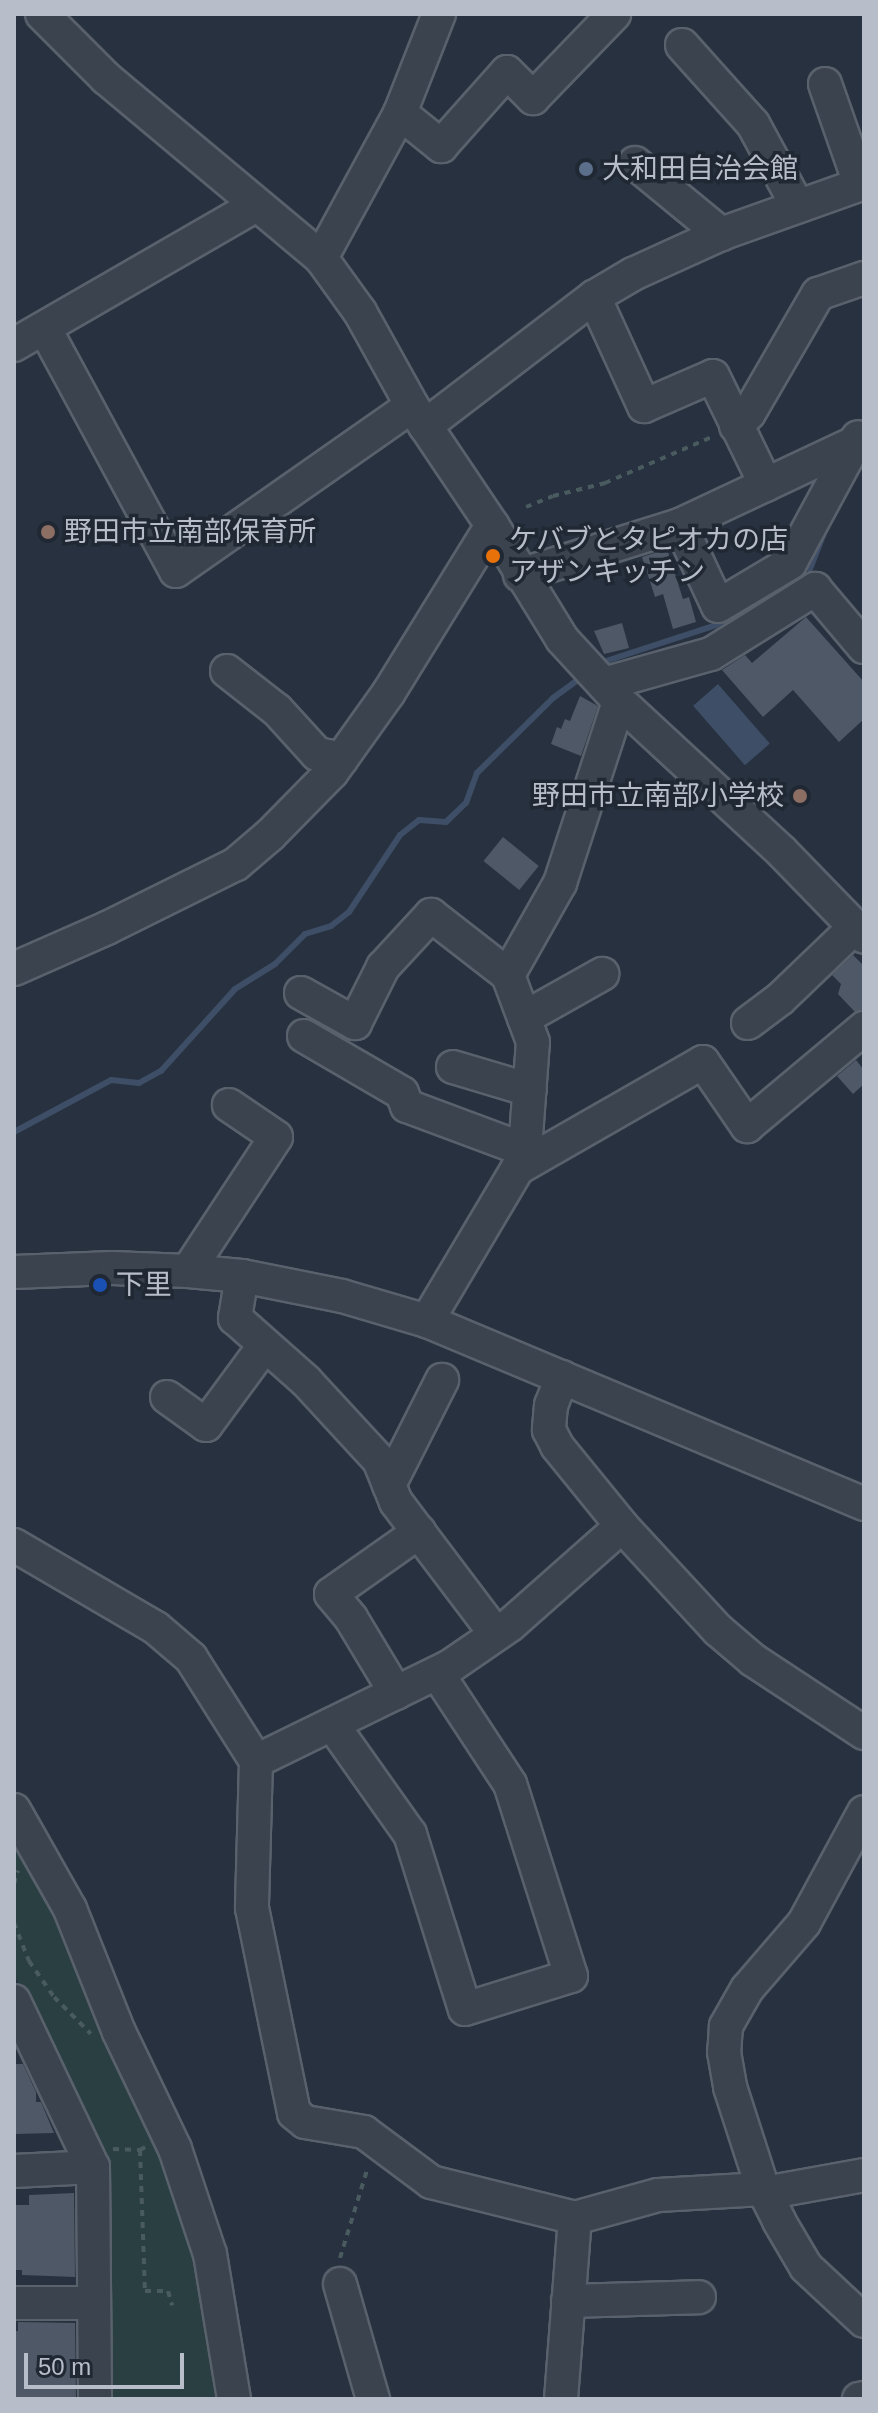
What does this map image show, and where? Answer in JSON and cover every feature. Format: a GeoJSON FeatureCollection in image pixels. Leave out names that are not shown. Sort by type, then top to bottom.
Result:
{"type":"FeatureCollection","features":[{"type":"Feature","properties":{"kind":"street"},"geometry":{"type":"LineString","coordinates":[[321,258],[400,113],[439,14]]}},
{"type":"Feature","properties":{"kind":"street"},"geometry":{"type":"LineString","coordinates":[[400,113],[441,146],[507,72],[533,98],[614,14]]}},
{"type":"Feature","properties":{"kind":"street"},"geometry":{"type":"LineString","coordinates":[[48,16],[106,78],[321,258],[360,312],[418,416],[492,525],[562,639],[612,692],[782,852],[859,932],[748,1023]]}},
{"type":"Feature","properties":{"kind":"street"},"geometry":{"type":"LineString","coordinates":[[682,45],[753,124],[797,205]]}},
{"type":"Feature","properties":{"kind":"street"},"geometry":{"type":"LineString","coordinates":[[45,329],[176,571],[633,274],[721,234],[862,184],[825,84]]}},
{"type":"Feature","properties":{"kind":"street"},"geometry":{"type":"LineString","coordinates":[[635,163],[721,234]]}},
{"type":"Feature","properties":{"kind":"street"},"geometry":{"type":"LineString","coordinates":[[14,345],[256,205]]}},
{"type":"Feature","properties":{"kind":"street"},"geometry":{"type":"LineString","coordinates":[[736,426],[749,413],[818,294],[864,278]]}},
{"type":"Feature","properties":{"kind":"street"},"geometry":{"type":"LineString","coordinates":[[594,297],[644,406],[713,376],[766,485]]}},
{"type":"Feature","properties":{"kind":"street"},"geometry":{"type":"LineString","coordinates":[[520,575],[680,525],[766,485],[860,434]]}},
{"type":"Feature","properties":{"kind":"street"},"geometry":{"type":"LineString","coordinates":[[680,525],[718,606],[790,563],[860,434]]}},
{"type":"Feature","properties":{"kind":"street"},"geometry":{"type":"LineString","coordinates":[[14,969],[107,928],[236,864],[270,835],[342,759],[389,692],[492,525]]}},
{"type":"Feature","properties":{"kind":"street"},"geometry":{"type":"LineString","coordinates":[[790,563],[864,647]]}},
{"type":"Feature","properties":{"kind":"street"},"geometry":{"type":"LineString","coordinates":[[612,692],[711,654],[815,589]]}},
{"type":"Feature","properties":{"kind":"street"},"geometry":{"type":"LineString","coordinates":[[227,671],[277,710],[317,754],[342,759]]}},
{"type":"Feature","properties":{"kind":"street"},"geometry":{"type":"LineString","coordinates":[[508,975],[560,883],[612,692]]}},
{"type":"Feature","properties":{"kind":"street"},"geometry":{"type":"LineString","coordinates":[[301,993],[355,1023],[383,967],[431,915],[508,975],[533,1042],[522,1159],[427,1321]]}},
{"type":"Feature","properties":{"kind":"street"},"geometry":{"type":"LineString","coordinates":[[524,1018],[602,974]]}},
{"type":"Feature","properties":{"kind":"street"},"geometry":{"type":"LineString","coordinates":[[522,1159],[703,1062],[747,1126],[864,1028]]}},
{"type":"Feature","properties":{"kind":"street"},"geometry":{"type":"LineString","coordinates":[[304,1036],[402,1093],[407,1106],[522,1159]]}},
{"type":"Feature","properties":{"kind":"street"},"geometry":{"type":"LineString","coordinates":[[453,1067],[530,1090]]}},
{"type":"Feature","properties":{"kind":"street"},"geometry":{"type":"LineString","coordinates":[[188,1271],[276,1137],[229,1105]]}},
{"type":"Feature","properties":{"kind":"street"},"geometry":{"type":"LineString","coordinates":[[14,1272],[112,1268],[188,1271],[242,1276],[342,1296],[427,1321],[864,1504]]}},
{"type":"Feature","properties":{"kind":"street"},"geometry":{"type":"LineString","coordinates":[[242,1276],[235,1318],[306,1381],[379,1460],[396,1502],[495,1633]]}},
{"type":"Feature","properties":{"kind":"street"},"geometry":{"type":"LineString","coordinates":[[167,1397],[206,1425],[265,1345]]}},
{"type":"Feature","properties":{"kind":"street"},"geometry":{"type":"LineString","coordinates":[[562,1377],[551,1405],[549,1430],[557,1446],[622,1526],[718,1630],[753,1660],[864,1733]]}},
{"type":"Feature","properties":{"kind":"street"},"geometry":{"type":"LineString","coordinates":[[389,1485],[442,1380]]}},
{"type":"Feature","properties":{"kind":"street"},"geometry":{"type":"LineString","coordinates":[[256,1761],[437,1673],[510,1625],[622,1526]]}},
{"type":"Feature","properties":{"kind":"street"},"geometry":{"type":"LineString","coordinates":[[396,1693],[351,1618],[331,1594],[419,1532]]}},
{"type":"Feature","properties":{"kind":"street"},"geometry":{"type":"LineString","coordinates":[[14,1545],[156,1628],[191,1658],[256,1761],[252,1908],[294,2113],[305,2122],[364,2132],[431,2182],[575,2218],[658,2195],[764,2191],[864,2175]]}},
{"type":"Feature","properties":{"kind":"street"},"geometry":{"type":"LineString","coordinates":[[332,1724],[410,1834],[465,2009],[571,1976],[510,1784],[437,1673]]}},
{"type":"Feature","properties":{"kind":"street"},"geometry":{"type":"LineString","coordinates":[[14,1810],[70,1909],[119,2032],[175,2149],[210,2254],[234,2399]]}},
{"type":"Feature","properties":{"kind":"street"},"geometry":{"type":"LineString","coordinates":[[864,1812],[804,1923],[747,1989],[726,2026],[724,2052],[730,2087],[764,2191],[806,2267],[864,2321]]}},
{"type":"Feature","properties":{"kind":"street"},"geometry":{"type":"LineString","coordinates":[[14,2001],[22,2034],[93,2167],[95,2399]]}},
{"type":"Feature","properties":{"kind":"street"},"geometry":{"type":"LineString","coordinates":[[14,2171],[93,2167]]}},
{"type":"Feature","properties":{"kind":"street"},"geometry":{"type":"LineString","coordinates":[[561,2399],[575,2218]]}},
{"type":"Feature","properties":{"kind":"street"},"geometry":{"type":"LineString","coordinates":[[340,2284],[373,2399]]}},
{"type":"Feature","properties":{"kind":"street"},"geometry":{"type":"LineString","coordinates":[[568,2301],[699,2297]]}},
{"type":"Feature","properties":{"kind":"street"},"geometry":{"type":"LineString","coordinates":[[14,2303],[94,2303]]}},
{"type":"Feature","properties":{"kind":"path"},"geometry":{"type":"LineString","coordinates":[[526,507],[553,496],[605,483],[736,426]]}},
{"type":"Feature","properties":{"kind":"path"},"geometry":{"type":"LineString","coordinates":[[14,1884],[18,1874]]}},
{"type":"Feature","properties":{"kind":"path"},"geometry":{"type":"LineString","coordinates":[[14,1923],[29,1961],[54,1997],[94,2037]]}},
{"type":"Feature","properties":{"kind":"path"},"geometry":{"type":"LineString","coordinates":[[340,2284],[338,2263],[376,2142]]}},
{"type":"Feature","properties":{"kind":"path"},"geometry":{"type":"LineString","coordinates":[[140,2150],[145,2291],[168,2291],[172,2305]]}},
{"type":"Feature","properties":{"kind":"green space"},"geometry":{"type":"Polygon","coordinates":[[[14,1817],[167,2146],[229,2399],[105,2399],[103,2164],[14,1974],[14,1817]]]}},
{"type":"Feature","properties":{"kind":"water"},"geometry":{"type":"Polygon","coordinates":[[[718,684],[770,744],[745,765],[693,706],[718,684]]]}},
{"type":"Feature","properties":{"kind":"building"},"geometry":{"type":"Polygon","coordinates":[[[667,549],[683,599],[689,597],[696,622],[673,629],[663,594],[655,597],[642,557],[667,549]]]}},
{"type":"Feature","properties":{"kind":"building"},"geometry":{"type":"Polygon","coordinates":[[[806,617],[864,682],[864,719],[839,742],[793,690],[763,717],[722,670],[745,655],[752,663],[806,617]]]}},
{"type":"Feature","properties":{"kind":"building"},"geometry":{"type":"Polygon","coordinates":[[[622,623],[629,648],[604,654],[594,631],[622,623]]]}},
{"type":"Feature","properties":{"kind":"building"},"geometry":{"type":"Polygon","coordinates":[[[580,696],[598,706],[581,756],[551,744],[557,727],[561,729],[565,719],[570,721],[580,696]]]}},
{"type":"Feature","properties":{"kind":"building"},"geometry":{"type":"Polygon","coordinates":[[[503,837],[539,866],[519,890],[483,861],[503,837]]]}},
{"type":"Feature","properties":{"kind":"building"},"geometry":{"type":"Polygon","coordinates":[[[853,955],[864,966],[864,1009],[855,1012],[838,994],[841,984],[832,975],[853,955]]]}},
{"type":"Feature","properties":{"kind":"building"},"geometry":{"type":"Polygon","coordinates":[[[856,1060],[864,1070],[864,1084],[853,1094],[837,1076],[856,1060]]]}},
{"type":"Feature","properties":{"kind":"building"},"geometry":{"type":"Polygon","coordinates":[[[14,2064],[23,2064],[36,2092],[36,2102],[41,2102],[54,2133],[15,2134],[14,2064]]]}},
{"type":"Feature","properties":{"kind":"building"},"geometry":{"type":"Polygon","coordinates":[[[74,2193],[75,2277],[22,2275],[22,2270],[14,2270],[15,2205],[29,2205],[29,2195],[74,2193]]]}},
{"type":"Feature","properties":{"kind":"building"},"geometry":{"type":"Polygon","coordinates":[[[18,2322],[75,2323],[76,2399],[14,2399],[14,2331],[18,2331],[18,2322]]]}},
{"type":"Feature","properties":{"kind":"waterway"},"geometry":{"type":"LineString","coordinates":[[810,569],[826,528]]}},
{"type":"Feature","properties":{"kind":"waterway"},"geometry":{"type":"LineString","coordinates":[[600,663],[716,625],[793,581]]}},
{"type":"Feature","properties":{"kind":"waterway"},"geometry":{"type":"LineString","coordinates":[[14,1132],[111,1080],[139,1083],[161,1071],[235,989],[275,964],[305,934],[331,926],[349,912],[400,835],[419,820],[446,822],[466,803],[477,773],[553,698],[578,680]]}},
{"type":"Feature","properties":{"kind":"place","name":"大和田自治会館"},"geometry":{"type":"Point","coordinates":[586,169]}},
{"type":"Feature","properties":{"kind":"place","name":"野田市立南部保育所"},"geometry":{"type":"Point","coordinates":[48,532]}},
{"type":"Feature","properties":{"kind":"place","name":"ケバブとタピオカの店 アザンキッチン"},"geometry":{"type":"Point","coordinates":[493,556]}},
{"type":"Feature","properties":{"kind":"place","name":"野田市立南部小学校"},"geometry":{"type":"Point","coordinates":[800,796]}},
{"type":"Feature","properties":{"kind":"place","name":"下里"},"geometry":{"type":"Point","coordinates":[100,1285]}}]}
